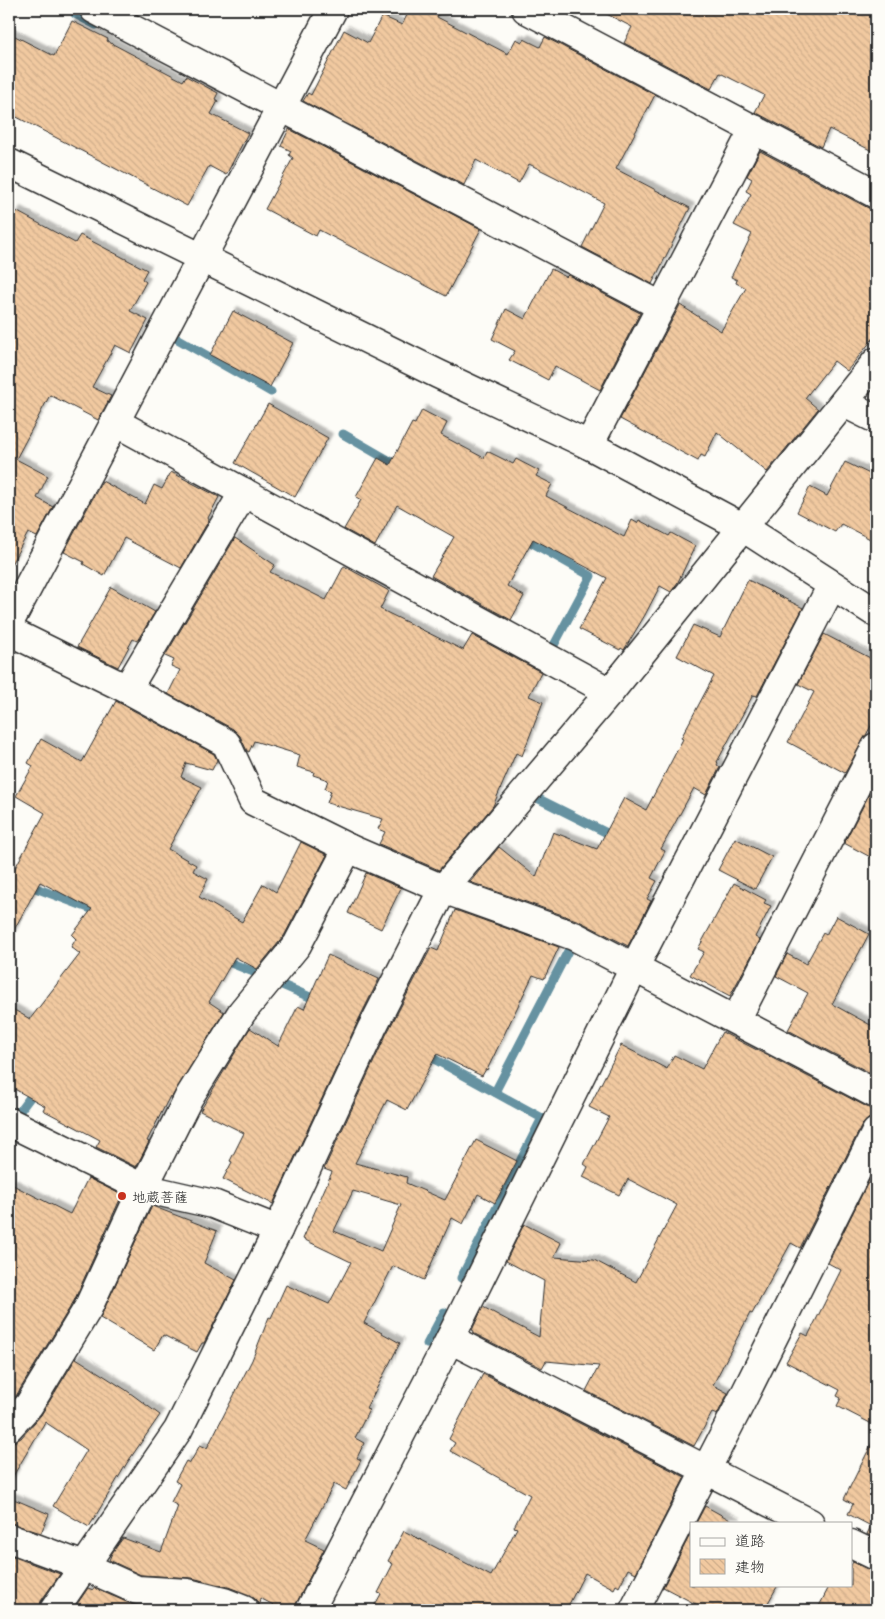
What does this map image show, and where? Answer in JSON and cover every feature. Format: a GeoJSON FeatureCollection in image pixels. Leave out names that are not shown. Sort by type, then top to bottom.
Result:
{"type":"FeatureCollection","features":[{"type":"Feature","properties":{"kind":"street"},"geometry":{"type":"LineString","coordinates":[[94,9],[662,306]]}},
{"type":"Feature","properties":{"kind":"street"},"geometry":{"type":"LineString","coordinates":[[9,623],[333,9]]}},
{"type":"Feature","properties":{"kind":"street"},"geometry":{"type":"LineString","coordinates":[[526,9],[876,194]]}},
{"type":"Feature","properties":{"kind":"street"},"geometry":{"type":"LineString","coordinates":[[589,445],[754,129]]}},
{"type":"Feature","properties":{"kind":"street"},"geometry":{"type":"LineString","coordinates":[[9,163],[438,374],[589,445],[744,528],[876,613]]}},
{"type":"Feature","properties":{"kind":"street"},"geometry":{"type":"LineString","coordinates":[[54,1610],[178,1430],[278,1230],[372,1028],[443,889],[610,692],[876,362]]}},
{"type":"Feature","properties":{"kind":"street"},"geometry":{"type":"LineString","coordinates":[[844,403],[876,419]]}},
{"type":"Feature","properties":{"kind":"street"},"geometry":{"type":"LineString","coordinates":[[115,422],[610,692]]}},
{"type":"Feature","properties":{"kind":"street"},"geometry":{"type":"LineString","coordinates":[[127,689],[244,492]]}},
{"type":"Feature","properties":{"kind":"street"},"geometry":{"type":"LineString","coordinates":[[310,1610],[450,1339],[634,968],[832,585]]}},
{"type":"Feature","properties":{"kind":"street"},"geometry":{"type":"LineString","coordinates":[[9,632],[127,689],[226,743],[253,801],[348,848],[443,889],[574,936],[876,1094]]}},
{"type":"Feature","properties":{"kind":"street"},"geometry":{"type":"LineString","coordinates":[[736,1020],[876,747]]}},
{"type":"Feature","properties":{"kind":"street"},"geometry":{"type":"LineString","coordinates":[[9,1427],[30,1405],[88,1308],[143,1188],[189,1097],[242,1012],[297,945],[348,848]]}},
{"type":"Feature","properties":{"kind":"street"},"geometry":{"type":"LineString","coordinates":[[9,1122],[143,1188],[213,1204],[278,1230]]}},
{"type":"Feature","properties":{"kind":"street"},"geometry":{"type":"LineString","coordinates":[[634,1610],[876,1132]]}},
{"type":"Feature","properties":{"kind":"street"},"geometry":{"type":"LineString","coordinates":[[450,1339],[808,1522]]}},
{"type":"Feature","properties":{"kind":"street"},"geometry":{"type":"LineString","coordinates":[[9,1538],[84,1566],[137,1590],[188,1592],[244,1610]]}},
{"type":"Feature","properties":{"kind":"street"},"geometry":{"type":"LineString","coordinates":[[852,1544],[876,1556]]}},
{"type":"Feature","properties":{"kind":"building"},"geometry":{"type":"Polygon","coordinates":[[[410,9],[441,9],[437,17],[508,54],[516,39],[522,42],[524,39],[540,47],[545,37],[655,95],[616,169],[690,208],[652,284],[582,247],[604,203],[555,177],[529,164],[519,183],[476,160],[464,185],[303,101],[308,93],[311,95],[344,30],[368,43],[382,16],[402,25],[410,9]]]}},
{"type":"Feature","properties":{"kind":"building"},"geometry":{"type":"Polygon","coordinates":[[[597,9],[876,9],[876,153],[829,129],[821,147],[755,112],[764,95],[720,73],[711,89],[624,43],[632,27],[597,9]]]}},
{"type":"Feature","properties":{"kind":"building"},"geometry":{"type":"Polygon","coordinates":[[[72,21],[183,81],[186,76],[218,93],[215,99],[218,101],[211,114],[248,133],[226,175],[209,166],[187,206],[9,113],[9,33],[54,56],[72,21]]]}},
{"type":"Feature","properties":{"kind":"building"},"geometry":{"type":"Polygon","coordinates":[[[289,129],[481,229],[446,296],[319,230],[316,236],[265,209],[293,158],[289,155],[291,151],[281,146],[289,129]]]}},
{"type":"Feature","properties":{"kind":"building"},"geometry":{"type":"Polygon","coordinates":[[[760,151],[876,212],[876,335],[847,371],[834,361],[805,398],[818,409],[767,472],[717,432],[705,457],[701,455],[698,461],[620,419],[680,305],[721,331],[746,288],[736,283],[737,280],[731,277],[752,234],[734,225],[751,194],[746,191],[752,179],[747,176],[760,151]]]}},
{"type":"Feature","properties":{"kind":"building"},"geometry":{"type":"Polygon","coordinates":[[[16,211],[75,243],[80,235],[147,270],[142,279],[146,282],[130,311],[148,320],[131,353],[115,345],[92,387],[111,396],[98,420],[50,395],[16,459],[48,476],[37,498],[53,507],[37,537],[28,533],[9,568],[9,225],[16,211]]]}},
{"type":"Feature","properties":{"kind":"building"},"geometry":{"type":"Polygon","coordinates":[[[551,269],[566,277],[568,275],[640,313],[600,390],[555,366],[548,380],[509,360],[515,351],[492,339],[506,309],[525,319],[551,269]]]}},
{"type":"Feature","properties":{"kind":"building"},"geometry":{"type":"Polygon","coordinates":[[[233,311],[293,343],[270,387],[210,355],[233,311]]]}},
{"type":"Feature","properties":{"kind":"building"},"geometry":{"type":"Polygon","coordinates":[[[268,404],[328,438],[295,497],[235,463],[268,404]]]}},
{"type":"Feature","properties":{"kind":"building"},"geometry":{"type":"Polygon","coordinates":[[[422,410],[447,423],[441,435],[484,458],[487,451],[513,464],[516,459],[539,471],[536,476],[552,484],[546,496],[624,537],[632,520],[637,523],[639,520],[669,536],[671,533],[695,546],[678,582],[671,592],[660,586],[624,650],[621,648],[620,650],[579,629],[607,578],[533,539],[507,586],[524,596],[511,620],[431,576],[454,537],[397,505],[375,546],[344,529],[361,500],[356,497],[378,458],[390,465],[412,423],[415,424],[422,410]]]}},
{"type":"Feature","properties":{"kind":"building"},"geometry":{"type":"Polygon","coordinates":[[[845,462],[876,477],[876,542],[841,524],[835,532],[797,512],[810,487],[827,496],[845,462]]]}},
{"type":"Feature","properties":{"kind":"building"},"geometry":{"type":"Polygon","coordinates":[[[171,472],[219,497],[208,518],[209,520],[181,568],[124,538],[104,576],[83,564],[84,562],[64,552],[102,481],[145,504],[154,485],[162,489],[171,472]]]}},
{"type":"Feature","properties":{"kind":"building"},"geometry":{"type":"Polygon","coordinates":[[[235,538],[275,565],[270,572],[326,600],[344,566],[389,591],[380,609],[463,650],[472,635],[541,672],[529,696],[543,702],[522,756],[516,753],[493,806],[439,870],[379,844],[385,832],[378,829],[383,819],[327,803],[331,791],[325,789],[328,780],[313,775],[314,772],[297,767],[300,755],[254,741],[249,752],[240,736],[233,729],[168,694],[180,670],[171,666],[174,660],[165,656],[235,538]]]}},
{"type":"Feature","properties":{"kind":"building"},"geometry":{"type":"Polygon","coordinates":[[[748,580],[803,608],[757,696],[753,695],[717,762],[717,765],[720,767],[706,795],[694,788],[661,849],[665,851],[651,878],[657,881],[647,899],[651,901],[628,946],[579,921],[470,882],[499,847],[536,877],[553,832],[597,849],[624,798],[646,810],[714,676],[677,656],[693,625],[720,637],[748,580]]]}},
{"type":"Feature","properties":{"kind":"building"},"geometry":{"type":"Polygon","coordinates":[[[111,587],[155,612],[137,641],[133,639],[118,667],[77,647],[111,587]]]}},
{"type":"Feature","properties":{"kind":"building"},"geometry":{"type":"Polygon","coordinates":[[[824,634],[876,661],[876,717],[845,773],[788,742],[814,692],[798,684],[824,634]]]}},
{"type":"Feature","properties":{"kind":"building"},"geometry":{"type":"Polygon","coordinates":[[[116,701],[214,754],[217,760],[212,770],[186,763],[181,777],[202,787],[168,849],[196,865],[193,871],[208,879],[199,897],[242,922],[263,884],[276,892],[301,842],[327,855],[284,936],[257,969],[235,957],[209,1002],[224,1012],[172,1097],[170,1096],[136,1167],[96,1147],[100,1140],[43,1110],[45,1106],[9,1086],[9,1007],[30,1019],[80,954],[71,947],[76,939],[72,935],[92,909],[40,882],[9,939],[9,879],[45,813],[16,796],[33,766],[28,763],[41,739],[82,762],[116,701]]]}},
{"type":"Feature","properties":{"kind":"building"},"geometry":{"type":"Polygon","coordinates":[[[876,781],[876,860],[844,843],[876,781]]]}},
{"type":"Feature","properties":{"kind":"building"},"geometry":{"type":"Polygon","coordinates":[[[735,838],[772,857],[755,889],[718,870],[735,838]]]}},
{"type":"Feature","properties":{"kind":"building"},"geometry":{"type":"Polygon","coordinates":[[[366,873],[401,888],[381,929],[348,913],[366,873]]]}},
{"type":"Feature","properties":{"kind":"building"},"geometry":{"type":"Polygon","coordinates":[[[734,883],[766,900],[764,903],[771,906],[755,937],[760,940],[730,996],[690,975],[704,952],[698,949],[734,883]]]}},
{"type":"Feature","properties":{"kind":"building"},"geometry":{"type":"Polygon","coordinates":[[[455,910],[559,947],[544,979],[533,975],[487,1070],[482,1076],[437,1054],[407,1110],[387,1100],[355,1163],[407,1177],[406,1183],[445,1200],[476,1140],[517,1161],[495,1203],[478,1194],[463,1224],[452,1218],[424,1280],[393,1266],[364,1323],[400,1343],[366,1409],[369,1410],[355,1438],[364,1443],[357,1458],[361,1460],[346,1490],[334,1484],[305,1540],[324,1549],[293,1610],[283,1610],[260,1598],[259,1606],[250,1595],[192,1578],[141,1575],[109,1560],[123,1538],[161,1552],[178,1506],[171,1502],[180,1484],[175,1481],[186,1461],[190,1463],[200,1445],[207,1448],[252,1360],[269,1317],[271,1318],[286,1285],[329,1304],[351,1262],[303,1239],[332,1172],[324,1169],[386,1035],[431,948],[438,951],[455,910]],[[353,1191],[334,1231],[381,1251],[401,1205],[353,1191]]]}},
{"type":"Feature","properties":{"kind":"building"},"geometry":{"type":"Polygon","coordinates":[[[836,916],[869,934],[832,1004],[876,1028],[876,1076],[788,1030],[808,993],[776,976],[787,954],[806,964],[823,933],[826,935],[836,916]]]}},
{"type":"Feature","properties":{"kind":"building"},"geometry":{"type":"Polygon","coordinates":[[[328,955],[379,979],[273,1204],[223,1179],[244,1133],[200,1111],[250,1028],[278,1046],[298,1006],[304,1009],[328,955]]]}},
{"type":"Feature","properties":{"kind":"building"},"geometry":{"type":"Polygon","coordinates":[[[722,1032],[876,1110],[876,1117],[868,1119],[862,1125],[800,1248],[791,1243],[752,1314],[750,1313],[713,1385],[728,1393],[717,1415],[712,1413],[694,1446],[586,1391],[599,1366],[546,1361],[542,1368],[473,1333],[474,1331],[472,1330],[483,1307],[539,1337],[544,1281],[506,1261],[524,1224],[561,1243],[554,1257],[594,1260],[636,1282],[677,1205],[628,1179],[619,1195],[583,1177],[588,1167],[584,1164],[609,1117],[589,1107],[621,1045],[667,1069],[674,1055],[702,1069],[722,1032]]]}},
{"type":"Feature","properties":{"kind":"building"},"geometry":{"type":"Polygon","coordinates":[[[876,1166],[876,1426],[837,1406],[841,1398],[837,1396],[840,1390],[786,1362],[802,1333],[808,1336],[841,1270],[828,1263],[876,1166]]]}},
{"type":"Feature","properties":{"kind":"building"},"geometry":{"type":"Polygon","coordinates":[[[88,1178],[122,1195],[74,1301],[16,1396],[9,1404],[9,1183],[70,1214],[88,1178]]]}},
{"type":"Feature","properties":{"kind":"building"},"geometry":{"type":"Polygon","coordinates":[[[152,1206],[217,1231],[204,1263],[236,1280],[204,1343],[202,1343],[197,1352],[163,1335],[154,1350],[100,1318],[152,1206]]]}},
{"type":"Feature","properties":{"kind":"building"},"geometry":{"type":"Polygon","coordinates":[[[76,1358],[126,1390],[160,1415],[127,1463],[89,1527],[53,1506],[87,1450],[45,1422],[9,1483],[9,1442],[14,1442],[21,1438],[41,1415],[76,1358]]]}},
{"type":"Feature","properties":{"kind":"building"},"geometry":{"type":"Polygon","coordinates":[[[483,1374],[685,1477],[636,1573],[628,1569],[619,1587],[616,1585],[614,1589],[585,1573],[566,1610],[372,1610],[381,1594],[378,1593],[393,1564],[388,1561],[404,1531],[491,1576],[517,1528],[514,1527],[530,1495],[450,1451],[455,1443],[449,1439],[483,1374]]]}},
{"type":"Feature","properties":{"kind":"building"},"geometry":{"type":"Polygon","coordinates":[[[876,1435],[876,1539],[867,1534],[871,1526],[848,1514],[853,1504],[844,1499],[876,1435]]]}},
{"type":"Feature","properties":{"kind":"building"},"geometry":{"type":"Polygon","coordinates":[[[9,1497],[49,1514],[41,1533],[9,1523],[9,1497]]]}},
{"type":"Feature","properties":{"kind":"building"},"geometry":{"type":"Polygon","coordinates":[[[705,1506],[734,1522],[697,1522],[705,1506]]]}},
{"type":"Feature","properties":{"kind":"building"},"geometry":{"type":"Polygon","coordinates":[[[690,1535],[690,1586],[777,1586],[764,1610],[707,1610],[663,1587],[690,1535]]]}},
{"type":"Feature","properties":{"kind":"building"},"geometry":{"type":"Polygon","coordinates":[[[9,1555],[60,1574],[41,1601],[39,1610],[9,1610],[9,1555]]]}},
{"type":"Feature","properties":{"kind":"building"},"geometry":{"type":"Polygon","coordinates":[[[853,1562],[869,1570],[876,1571],[876,1610],[817,1610],[829,1586],[852,1586],[853,1562]]]}},
{"type":"Feature","properties":{"kind":"building"},"geometry":{"type":"Polygon","coordinates":[[[88,1588],[93,1590],[94,1588],[136,1606],[193,1610],[73,1610],[88,1588]]]}},
{"type":"Feature","properties":{"kind":"waterway"},"geometry":{"type":"LineString","coordinates":[[75,14],[96,25]]}},
{"type":"Feature","properties":{"kind":"waterway"},"geometry":{"type":"LineString","coordinates":[[176,338],[271,392]]}},
{"type":"Feature","properties":{"kind":"waterway"},"geometry":{"type":"LineString","coordinates":[[343,434],[402,468]]}},
{"type":"Feature","properties":{"kind":"waterway"},"geometry":{"type":"LineString","coordinates":[[522,537],[591,576],[553,647]]}},
{"type":"Feature","properties":{"kind":"waterway"},"geometry":{"type":"LineString","coordinates":[[539,799],[615,837]]}},
{"type":"Feature","properties":{"kind":"waterway"},"geometry":{"type":"LineString","coordinates":[[9,878],[102,913]]}},
{"type":"Feature","properties":{"kind":"waterway"},"geometry":{"type":"LineString","coordinates":[[495,1092],[569,949]]}},
{"type":"Feature","properties":{"kind":"waterway"},"geometry":{"type":"LineString","coordinates":[[221,959],[256,973]]}},
{"type":"Feature","properties":{"kind":"waterway"},"geometry":{"type":"LineString","coordinates":[[280,984],[319,1001]]}},
{"type":"Feature","properties":{"kind":"waterway"},"geometry":{"type":"LineString","coordinates":[[425,1054],[542,1118],[461,1278]]}},
{"type":"Feature","properties":{"kind":"waterway"},"geometry":{"type":"LineString","coordinates":[[19,1112],[37,1088]]}},
{"type":"Feature","properties":{"kind":"waterway"},"geometry":{"type":"LineString","coordinates":[[427,1344],[444,1312]]}},
{"type":"Feature","properties":{"kind":"place","name":"地蔵菩薩"},"geometry":{"type":"Point","coordinates":[122,1196]}}]}
